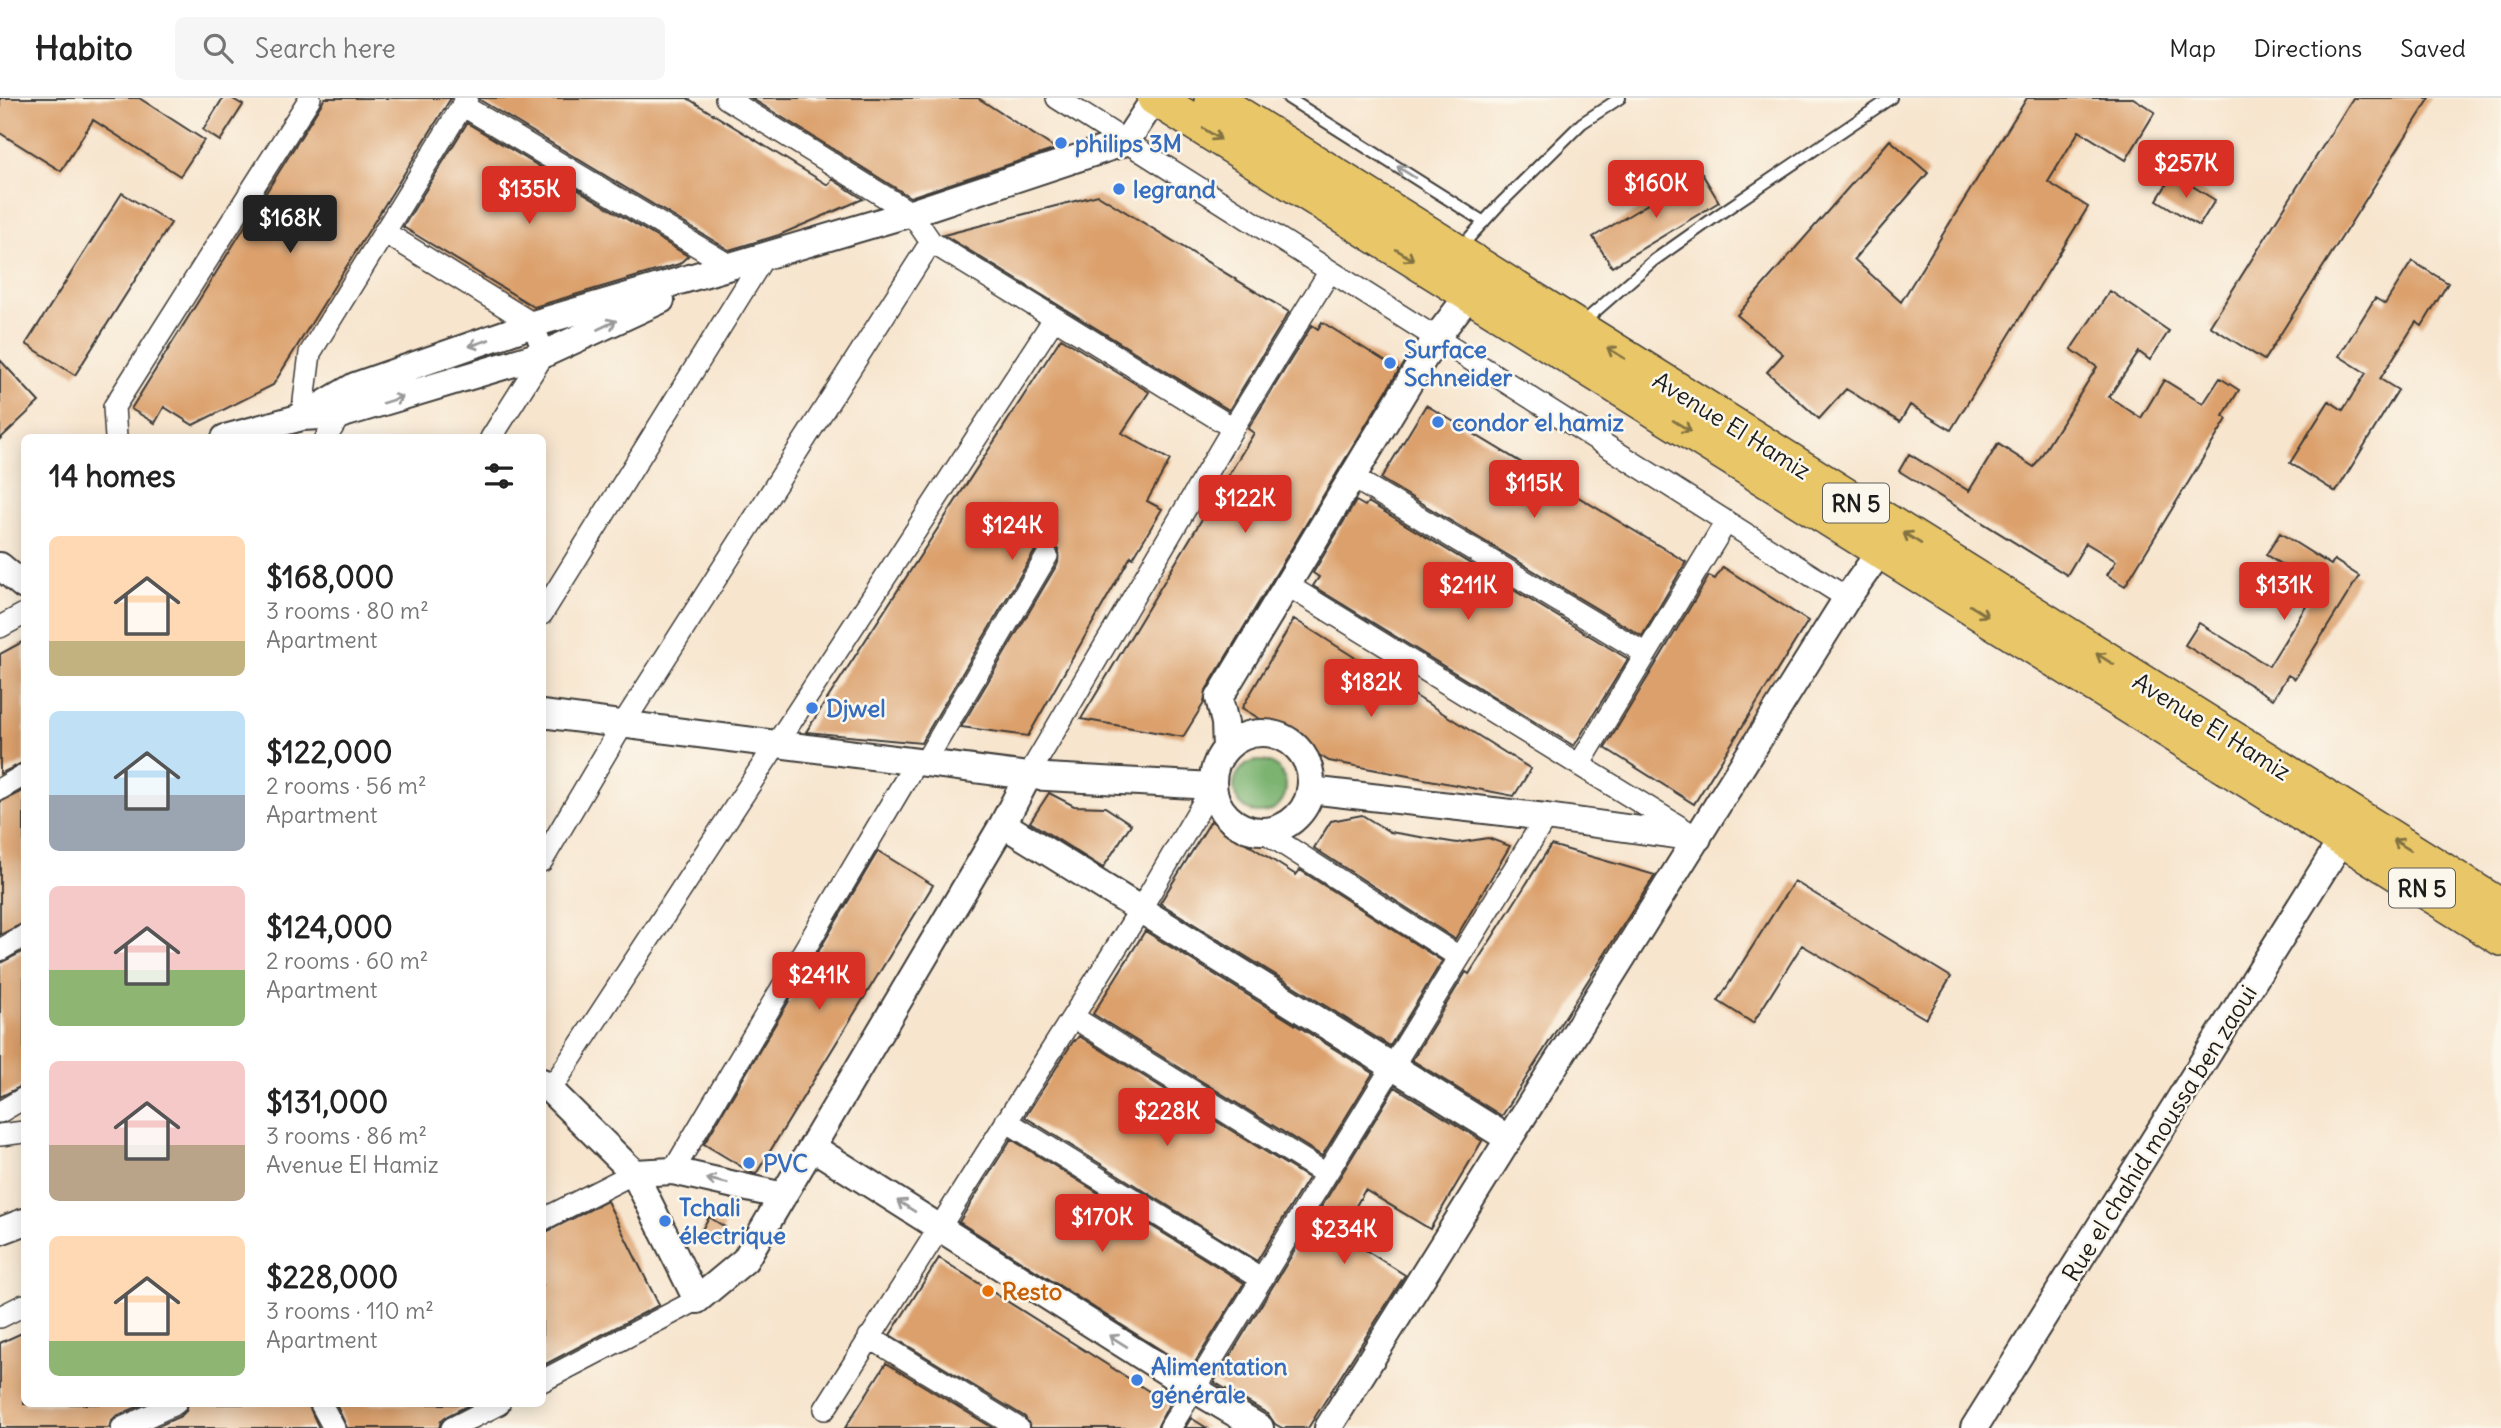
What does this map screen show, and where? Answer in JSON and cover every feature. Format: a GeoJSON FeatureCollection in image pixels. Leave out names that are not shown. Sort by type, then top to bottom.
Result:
{"type":"FeatureCollection","features":[{"type":"Feature","properties":{"kind":"highway","name":"RN 5"},"geometry":{"type":"LineString","coordinates":[[1155,98],[2501,938]]}},
{"type":"Feature","properties":{"kind":"highway","name":"Avenue El Hamiz"},"geometry":{"type":"LineString","coordinates":[[1212,98],[2501,907]]}},
{"type":"Feature","properties":{"kind":"street"},"geometry":{"type":"LineString","coordinates":[[116,434],[114,407],[310,98]]}},
{"type":"Feature","properties":{"kind":"street"},"geometry":{"type":"LineString","coordinates":[[726,98],[911,213],[930,242],[1233,428]]}},
{"type":"Feature","properties":{"kind":"street"},"geometry":{"type":"LineString","coordinates":[[1057,98],[1847,598]]}},
{"type":"Feature","properties":{"kind":"street"},"geometry":{"type":"LineString","coordinates":[[240,434],[302,417],[355,386],[533,324],[911,213],[1126,142],[1155,98]]}},
{"type":"Feature","properties":{"kind":"street"},"geometry":{"type":"LineString","coordinates":[[302,417],[310,353],[464,102],[732,267]]}},
{"type":"Feature","properties":{"kind":"street"},"geometry":{"type":"LineString","coordinates":[[384,232],[533,324],[544,354]]}},
{"type":"Feature","properties":{"kind":"street"},"geometry":{"type":"LineString","coordinates":[[546,853],[622,724],[930,242]]}},
{"type":"Feature","properties":{"kind":"street"},"geometry":{"type":"LineString","coordinates":[[546,608],[764,257]]}},
{"type":"Feature","properties":{"kind":"street"},"geometry":{"type":"LineString","coordinates":[[302,417],[333,426],[544,354],[732,267]]}},
{"type":"Feature","properties":{"kind":"street"},"geometry":{"type":"LineString","coordinates":[[546,1379],[697,1300],[745,1259],[1003,824],[1028,776],[1233,428],[1330,271]]}},
{"type":"Feature","properties":{"kind":"street"},"geometry":{"type":"LineString","coordinates":[[1226,748],[1225,723],[1219,698],[1436,338],[1469,295]]}},
{"type":"Feature","properties":{"kind":"street"},"geometry":{"type":"LineString","coordinates":[[697,1300],[634,1173],[547,1085],[1054,319]]}},
{"type":"Feature","properties":{"kind":"street"},"geometry":{"type":"LineString","coordinates":[[494,434],[544,354]]}},
{"type":"Feature","properties":{"kind":"street"},"geometry":{"type":"LineString","coordinates":[[1352,477],[1646,654]]}},
{"type":"Feature","properties":{"kind":"street"},"geometry":{"type":"LineString","coordinates":[[1579,765],[1726,522]]}},
{"type":"Feature","properties":{"kind":"street"},"geometry":{"type":"LineString","coordinates":[[1328,1428],[1847,598],[1881,550]]}},
{"type":"Feature","properties":{"kind":"street"},"geometry":{"type":"LineString","coordinates":[[673,1171],[1047,556]]}},
{"type":"Feature","properties":{"kind":"street"},"geometry":{"type":"LineString","coordinates":[[0,566],[21,584]]}},
{"type":"Feature","properties":{"kind":"street"},"geometry":{"type":"LineString","coordinates":[[1287,585],[1698,838]]}},
{"type":"Feature","properties":{"kind":"street"},"geometry":{"type":"LineString","coordinates":[[0,627],[21,616]]}},
{"type":"Feature","properties":{"kind":"street"},"geometry":{"type":"LineString","coordinates":[[546,714],[1028,776],[1213,786]]}},
{"type":"Feature","properties":{"kind":"street"},"geometry":{"type":"LineString","coordinates":[[1257,733],[1275,735],[1291,743],[1303,756],[1310,772],[1310,790],[1299,814],[1289,823],[1263,831],[1244,828],[1228,818],[1217,803],[1213,786],[1218,759],[1226,748],[1240,738],[1257,733]]}},
{"type":"Feature","properties":{"kind":"street"},"geometry":{"type":"LineString","coordinates":[[0,789],[21,777]]}},
{"type":"Feature","properties":{"kind":"street"},"geometry":{"type":"LineString","coordinates":[[825,1409],[1140,910],[1213,786]]}},
{"type":"Feature","properties":{"kind":"street"},"geometry":{"type":"LineString","coordinates":[[1310,790],[1546,817],[1698,838]]}},
{"type":"Feature","properties":{"kind":"street"},"geometry":{"type":"LineString","coordinates":[[1170,1428],[1546,817]]}},
{"type":"Feature","properties":{"kind":"street"},"geometry":{"type":"LineString","coordinates":[[1003,824],[1509,1139]]}},
{"type":"Feature","properties":{"kind":"street"},"geometry":{"type":"LineString","coordinates":[[1263,831],[1459,957]]}},
{"type":"Feature","properties":{"kind":"street","name":"Rue el chahid moussa ben zaoui"},"geometry":{"type":"LineString","coordinates":[[1975,1428],[2343,838]]}},
{"type":"Feature","properties":{"kind":"street"},"geometry":{"type":"LineString","coordinates":[[0,950],[21,938]]}},
{"type":"Feature","properties":{"kind":"street"},"geometry":{"type":"LineString","coordinates":[[1073,1017],[1326,1174]]}},
{"type":"Feature","properties":{"kind":"street"},"geometry":{"type":"LineString","coordinates":[[0,1112],[21,1100]]}},
{"type":"Feature","properties":{"kind":"street"},"geometry":{"type":"LineString","coordinates":[[1006,1121],[1262,1279]]}},
{"type":"Feature","properties":{"kind":"street"},"geometry":{"type":"LineString","coordinates":[[0,1135],[21,1132]]}},
{"type":"Feature","properties":{"kind":"street"},"geometry":{"type":"LineString","coordinates":[[812,1147],[1260,1428]]}},
{"type":"Feature","properties":{"kind":"street"},"geometry":{"type":"LineString","coordinates":[[546,1218],[634,1173],[673,1171],[783,1196]]}},
{"type":"Feature","properties":{"kind":"street"},"geometry":{"type":"LineString","coordinates":[[0,1231],[21,1223]]}},
{"type":"Feature","properties":{"kind":"street"},"geometry":{"type":"LineString","coordinates":[[0,1317],[21,1306]]}},
{"type":"Feature","properties":{"kind":"street"},"geometry":{"type":"LineString","coordinates":[[869,1337],[1018,1428]]}},
{"type":"Feature","properties":{"kind":"street"},"geometry":{"type":"LineString","coordinates":[[122,1428],[168,1407]]}},
{"type":"Feature","properties":{"kind":"street"},"geometry":{"type":"LineString","coordinates":[[323,1407],[334,1428]]}},
{"type":"Feature","properties":{"kind":"street"},"geometry":{"type":"LineString","coordinates":[[452,1428],[493,1407]]}},
{"type":"Feature","properties":{"kind":"lane"},"geometry":{"type":"LineString","coordinates":[[1288,98],[1484,222]]}},
{"type":"Feature","properties":{"kind":"lane"},"geometry":{"type":"LineString","coordinates":[[1457,252],[1582,123],[1620,98]]}},
{"type":"Feature","properties":{"kind":"lane"},"geometry":{"type":"LineString","coordinates":[[1577,328],[1653,261],[1891,98]]}},
{"type":"Feature","properties":{"kind":"green space"},"geometry":{"type":"Polygon","coordinates":[[[1260,761],[1279,768],[1286,787],[1279,806],[1260,813],[1241,806],[1234,787],[1241,768],[1260,761]]]}},
{"type":"Feature","properties":{"kind":"building"},"geometry":{"type":"Polygon","coordinates":[[[0,98],[139,98],[204,140],[180,176],[93,120],[61,171],[0,133],[0,98]]]}},
{"type":"Feature","properties":{"kind":"building"},"geometry":{"type":"Polygon","coordinates":[[[223,98],[231,98],[243,105],[220,141],[203,130],[223,98]]]}},
{"type":"Feature","properties":{"kind":"building"},"geometry":{"type":"Polygon","coordinates":[[[325,98],[451,98],[273,385],[193,425],[164,407],[155,423],[131,409],[325,98]]]}},
{"type":"Feature","properties":{"kind":"building"},"geometry":{"type":"Polygon","coordinates":[[[480,98],[687,98],[828,185],[832,179],[863,199],[779,235],[729,250],[480,98]]]}},
{"type":"Feature","properties":{"kind":"building"},"geometry":{"type":"Polygon","coordinates":[[[751,98],[978,98],[1056,149],[910,197],[751,98]]]}},
{"type":"Feature","properties":{"kind":"building"},"geometry":{"type":"Polygon","coordinates":[[[2027,98],[2133,98],[2155,112],[2126,160],[2079,131],[2048,182],[2088,207],[1951,430],[1910,405],[1900,422],[1846,389],[1819,419],[1767,372],[1783,354],[1737,315],[1890,140],[1928,173],[1854,259],[1901,302],[2027,98]]]}},
{"type":"Feature","properties":{"kind":"building"},"geometry":{"type":"Polygon","coordinates":[[[2353,98],[2430,98],[2264,360],[2210,326],[2353,98]]]}},
{"type":"Feature","properties":{"kind":"building"},"geometry":{"type":"Polygon","coordinates":[[[467,123],[688,256],[679,264],[534,307],[403,227],[467,123]]]}},
{"type":"Feature","properties":{"kind":"building"},"geometry":{"type":"Polygon","coordinates":[[[1701,172],[1719,202],[1612,267],[1593,237],[1701,172]]]}},
{"type":"Feature","properties":{"kind":"building"},"geometry":{"type":"Polygon","coordinates":[[[2173,174],[2215,200],[2199,226],[2157,200],[2173,174]]]}},
{"type":"Feature","properties":{"kind":"building"},"geometry":{"type":"Polygon","coordinates":[[[122,193],[171,223],[75,375],[26,344],[122,193]]]}},
{"type":"Feature","properties":{"kind":"building"},"geometry":{"type":"Polygon","coordinates":[[[1098,195],[1289,312],[1229,410],[944,235],[1098,195]]]}},
{"type":"Feature","properties":{"kind":"building"},"geometry":{"type":"Polygon","coordinates":[[[2412,261],[2448,283],[2422,326],[2416,322],[2380,379],[2398,390],[2336,492],[2290,463],[2329,401],[2343,410],[2366,373],[2339,356],[2375,298],[2385,304],[2412,261]]]}},
{"type":"Feature","properties":{"kind":"building"},"geometry":{"type":"Polygon","coordinates":[[[2110,291],[2169,331],[2150,360],[2139,352],[2109,397],[2141,418],[2164,380],[2203,404],[2220,378],[2239,390],[2223,416],[2227,419],[2125,586],[2107,575],[2116,561],[2086,543],[2067,575],[1899,471],[1909,454],[1969,491],[1998,444],[2034,467],[2097,367],[2071,349],[2110,291]]]}},
{"type":"Feature","properties":{"kind":"building"},"geometry":{"type":"Polygon","coordinates":[[[1322,322],[1399,370],[1206,690],[1204,703],[1183,737],[1081,719],[1254,433],[1248,429],[1312,325],[1318,329],[1322,322]]]}},
{"type":"Feature","properties":{"kind":"building"},"geometry":{"type":"Polygon","coordinates":[[[1061,338],[1149,392],[1122,433],[1170,460],[1147,501],[1162,509],[1133,558],[1131,556],[1028,736],[961,727],[1058,563],[1059,550],[1048,543],[1041,544],[1036,549],[921,743],[806,732],[1061,338]]]}},
{"type":"Feature","properties":{"kind":"building"},"geometry":{"type":"Polygon","coordinates":[[[0,360],[39,402],[0,439],[0,360]]]}},
{"type":"Feature","properties":{"kind":"building"},"geometry":{"type":"Polygon","coordinates":[[[1426,405],[1686,562],[1642,636],[1381,479],[1426,405]]]}},
{"type":"Feature","properties":{"kind":"building"},"geometry":{"type":"Polygon","coordinates":[[[1356,501],[1365,506],[1368,502],[1628,659],[1574,746],[1313,586],[1319,577],[1313,573],[1356,501]]]}},
{"type":"Feature","properties":{"kind":"building"},"geometry":{"type":"Polygon","coordinates":[[[2280,533],[2331,565],[2334,560],[2359,576],[2295,679],[2288,675],[2273,699],[2185,645],[2199,623],[2269,666],[2318,587],[2266,555],[2280,533]]]}},
{"type":"Feature","properties":{"kind":"building"},"geometry":{"type":"Polygon","coordinates":[[[1723,567],[1808,621],[1694,804],[1605,748],[1709,576],[1715,579],[1723,567]]]}},
{"type":"Feature","properties":{"kind":"building"},"geometry":{"type":"Polygon","coordinates":[[[1294,619],[1531,769],[1514,796],[1329,761],[1242,708],[1294,619]]]}},
{"type":"Feature","properties":{"kind":"building"},"geometry":{"type":"Polygon","coordinates":[[[21,643],[21,764],[0,774],[0,654],[21,643]]]}},
{"type":"Feature","properties":{"kind":"building"},"geometry":{"type":"Polygon","coordinates":[[[21,792],[21,924],[0,935],[0,802],[21,792]]]}},
{"type":"Feature","properties":{"kind":"building"},"geometry":{"type":"Polygon","coordinates":[[[1049,793],[1074,806],[1105,807],[1131,824],[1103,868],[1030,822],[1049,793]]]}},
{"type":"Feature","properties":{"kind":"building"},"geometry":{"type":"Polygon","coordinates":[[[1362,815],[1390,832],[1457,843],[1488,838],[1510,846],[1455,939],[1314,848],[1331,821],[1362,815]]]}},
{"type":"Feature","properties":{"kind":"building"},"geometry":{"type":"Polygon","coordinates":[[[1211,821],[1296,875],[1300,870],[1442,961],[1390,1046],[1160,903],[1211,821]]]}},
{"type":"Feature","properties":{"kind":"building"},"geometry":{"type":"Polygon","coordinates":[[[1551,845],[1655,875],[1502,1116],[1412,1060],[1466,972],[1469,974],[1551,845]]]}},
{"type":"Feature","properties":{"kind":"building"},"geometry":{"type":"Polygon","coordinates":[[[878,851],[933,885],[756,1174],[752,1173],[704,1144],[878,851]]]}},
{"type":"Feature","properties":{"kind":"building"},"geometry":{"type":"Polygon","coordinates":[[[1794,881],[1951,977],[1926,1019],[1802,945],[1753,1023],[1718,1001],[1794,881]]]}},
{"type":"Feature","properties":{"kind":"building"},"geometry":{"type":"Polygon","coordinates":[[[1145,931],[1373,1073],[1322,1156],[1093,1014],[1145,931]]]}},
{"type":"Feature","properties":{"kind":"building"},"geometry":{"type":"Polygon","coordinates":[[[21,952],[21,1086],[0,1097],[0,963],[21,952]]]}},
{"type":"Feature","properties":{"kind":"building"},"geometry":{"type":"Polygon","coordinates":[[[1079,1036],[1308,1178],[1257,1261],[1025,1117],[1079,1036]]]}},
{"type":"Feature","properties":{"kind":"building"},"geometry":{"type":"Polygon","coordinates":[[[1395,1087],[1482,1141],[1430,1229],[1365,1190],[1340,1234],[1405,1275],[1308,1428],[1282,1428],[1275,1424],[1268,1414],[1214,1382],[1395,1087]]]}},
{"type":"Feature","properties":{"kind":"building"},"geometry":{"type":"Polygon","coordinates":[[[1011,1139],[1244,1283],[1191,1369],[959,1222],[1011,1139]]]}},
{"type":"Feature","properties":{"kind":"building"},"geometry":{"type":"Polygon","coordinates":[[[607,1201],[659,1305],[546,1364],[546,1232],[607,1201]]]}},
{"type":"Feature","properties":{"kind":"building"},"geometry":{"type":"Polygon","coordinates":[[[709,1217],[725,1227],[715,1244],[699,1235],[709,1217]]]}},
{"type":"Feature","properties":{"kind":"building"},"geometry":{"type":"Polygon","coordinates":[[[939,1258],[1169,1404],[1157,1428],[1031,1428],[1025,1417],[890,1335],[939,1258]]]}},
{"type":"Feature","properties":{"kind":"building"},"geometry":{"type":"Polygon","coordinates":[[[21,1333],[21,1407],[137,1407],[116,1416],[109,1428],[0,1428],[0,1343],[21,1333]]]}},
{"type":"Feature","properties":{"kind":"building"},"geometry":{"type":"Polygon","coordinates":[[[886,1363],[993,1428],[845,1428],[886,1363]]]}},
{"type":"Feature","properties":{"kind":"building"},"geometry":{"type":"Polygon","coordinates":[[[187,1407],[309,1407],[319,1428],[154,1428],[186,1411],[187,1407]]]}},
{"type":"Feature","properties":{"kind":"building"},"geometry":{"type":"Polygon","coordinates":[[[337,1407],[465,1407],[445,1417],[439,1428],[347,1428],[337,1407]]]}},
{"type":"Feature","properties":{"kind":"building"},"geometry":{"type":"Polygon","coordinates":[[[1191,1418],[1207,1428],[1185,1428],[1191,1418]]]}},
{"type":"Feature","properties":{"kind":"place","name":"philips 3M"},"geometry":{"type":"Point","coordinates":[1061,143]}},
{"type":"Feature","properties":{"kind":"place","name":"legrand"},"geometry":{"type":"Point","coordinates":[1119,189]}},
{"type":"Feature","properties":{"kind":"place","name":"Surface Schneider"},"geometry":{"type":"Point","coordinates":[1390,363]}},
{"type":"Feature","properties":{"kind":"place","name":"condor el hamiz"},"geometry":{"type":"Point","coordinates":[1438,422]}},
{"type":"Feature","properties":{"kind":"place","name":"Djwel"},"geometry":{"type":"Point","coordinates":[812,708]}},
{"type":"Feature","properties":{"kind":"place","name":"PVC"},"geometry":{"type":"Point","coordinates":[749,1163]}},
{"type":"Feature","properties":{"kind":"place","name":"Tchali électrique"},"geometry":{"type":"Point","coordinates":[665,1221]}},
{"type":"Feature","properties":{"kind":"place","name":"Resto"},"geometry":{"type":"Point","coordinates":[988,1291]}},
{"type":"Feature","properties":{"kind":"place","name":"Alimentation générale"},"geometry":{"type":"Point","coordinates":[1137,1380]}}]}
